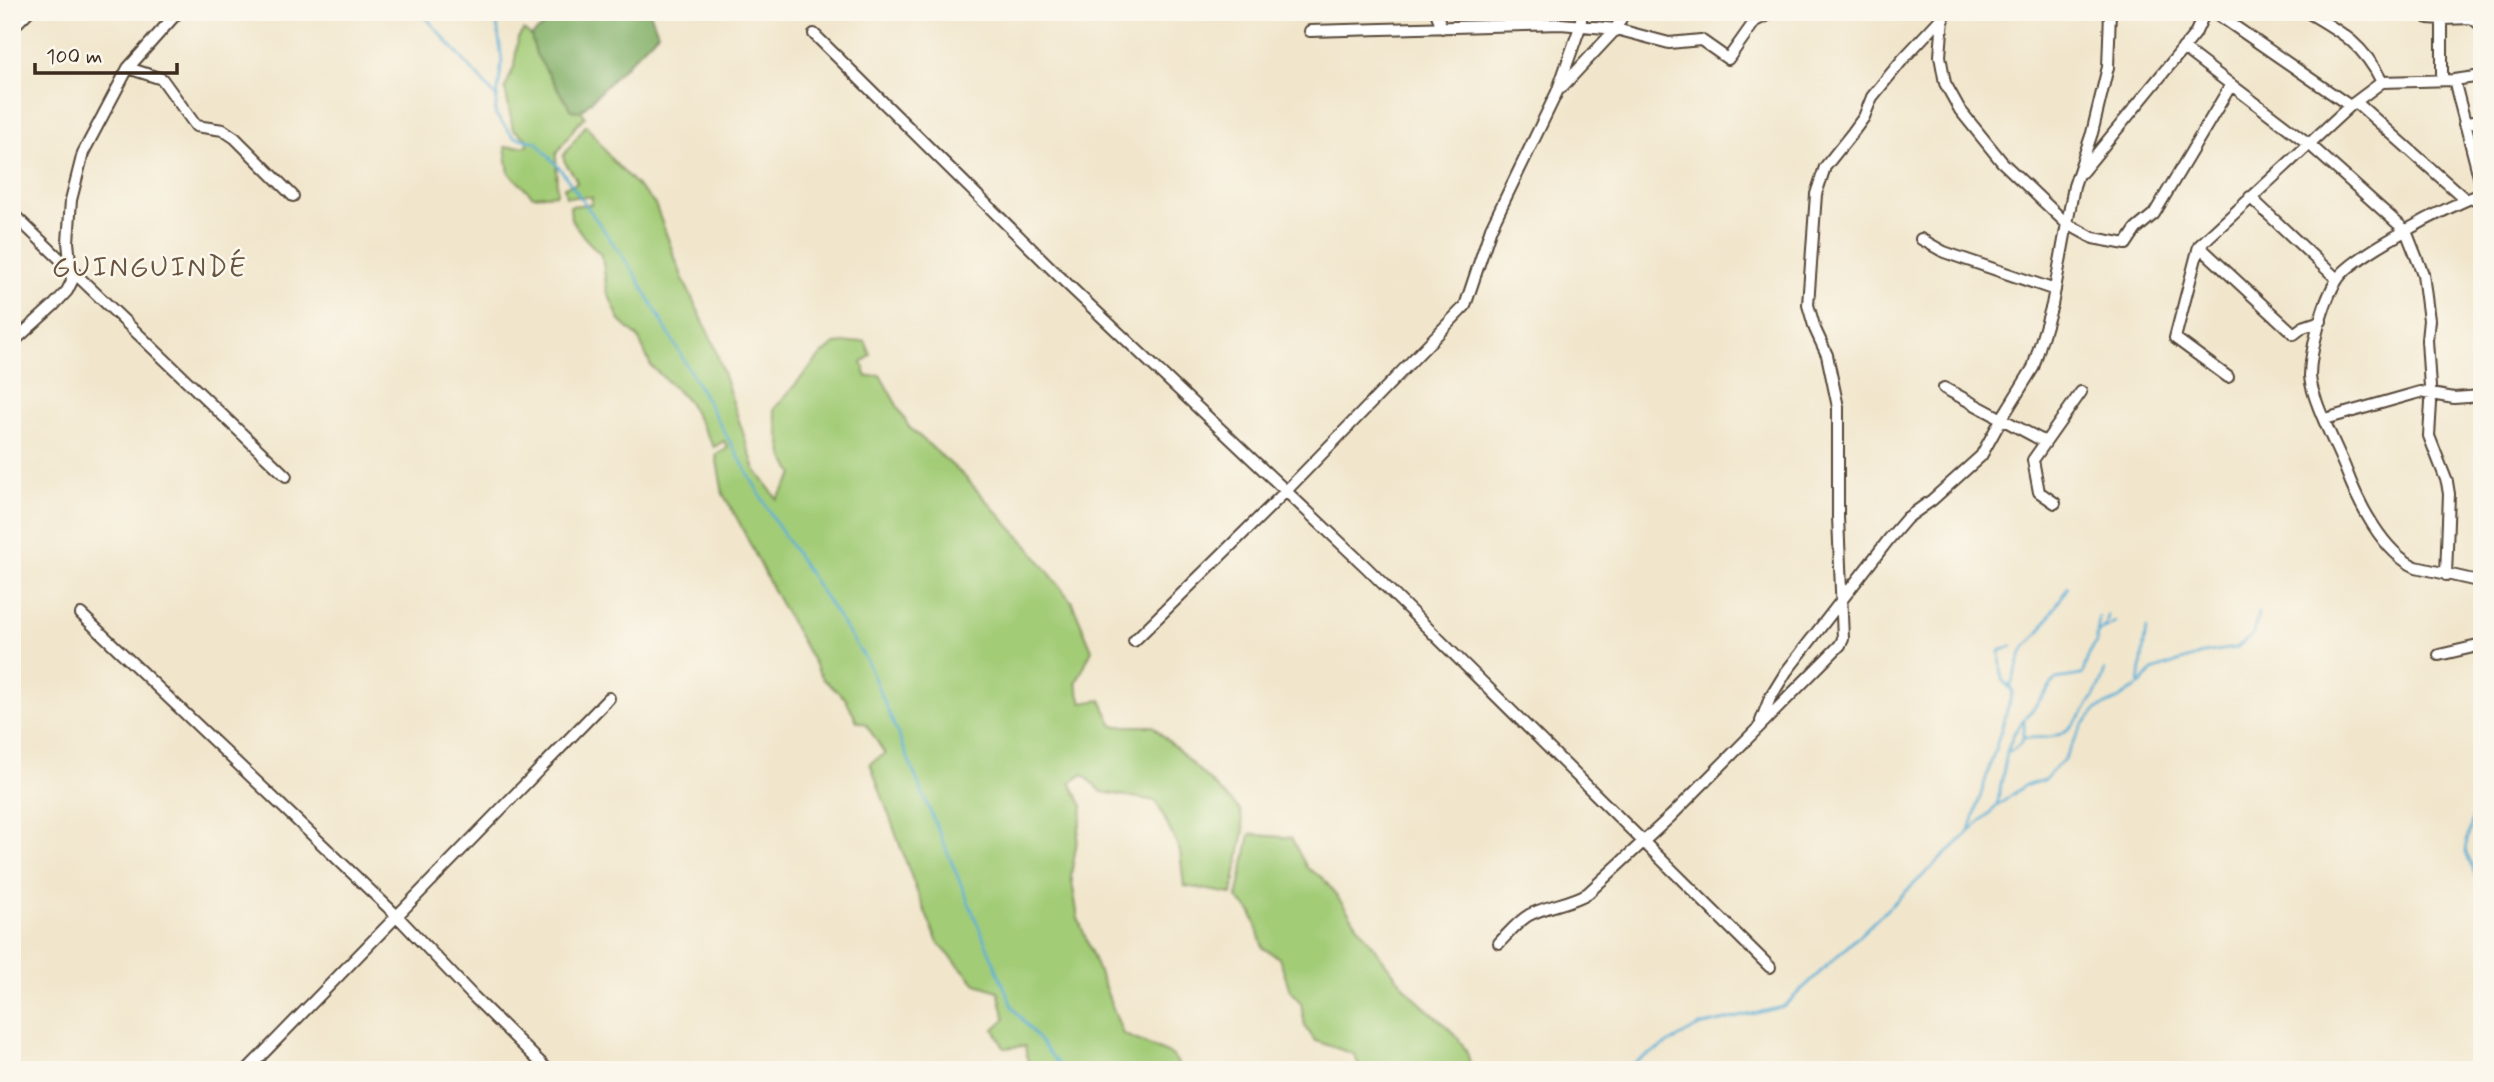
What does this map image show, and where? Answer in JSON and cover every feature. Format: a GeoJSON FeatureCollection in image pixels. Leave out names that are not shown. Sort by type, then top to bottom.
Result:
{"type":"FeatureCollection","features":[{"type":"Feature","properties":{"kind":"street"},"geometry":{"type":"LineString","coordinates":[[12,28],[28,12]]}},
{"type":"Feature","properties":{"kind":"street"},"geometry":{"type":"LineString","coordinates":[[12,343],[67,291],[72,281],[68,242],[71,201],[83,153],[128,68],[177,12]]}},
{"type":"Feature","properties":{"kind":"street"},"geometry":{"type":"LineString","coordinates":[[1436,12],[1442,28]]}},
{"type":"Feature","properties":{"kind":"street"},"geometry":{"type":"LineString","coordinates":[[1133,641],[1285,492],[1465,306],[1491,228],[1557,92],[1580,27],[1581,12]]}},
{"type":"Feature","properties":{"kind":"street"},"geometry":{"type":"LineString","coordinates":[[1557,92],[1616,29],[1623,12]]}},
{"type":"Feature","properties":{"kind":"street"},"geometry":{"type":"LineString","coordinates":[[1310,32],[1561,24],[1616,29],[1669,43],[1701,40],[1728,59],[1755,21],[1774,12]]}},
{"type":"Feature","properties":{"kind":"street"},"geometry":{"type":"LineString","coordinates":[[1760,724],[1770,698],[1781,681],[1840,601],[1907,518],[1932,500],[1981,456],[2033,368],[2055,289],[2076,179],[2095,124],[2108,67],[2110,12]]}},
{"type":"Feature","properties":{"kind":"street"},"geometry":{"type":"LineString","coordinates":[[2076,179],[2195,34],[2205,12]]}},
{"type":"Feature","properties":{"kind":"street"},"geometry":{"type":"LineString","coordinates":[[2214,12],[2353,104],[2465,199]]}},
{"type":"Feature","properties":{"kind":"street"},"geometry":{"type":"LineString","coordinates":[[2423,12],[2428,18],[2472,18],[2482,26]]}},
{"type":"Feature","properties":{"kind":"street"},"geometry":{"type":"LineString","coordinates":[[2309,13],[2344,34],[2372,60],[2382,82]]}},
{"type":"Feature","properties":{"kind":"street"},"geometry":{"type":"LineString","coordinates":[[1948,14],[1940,56],[1945,83],[1951,96],[2002,162],[2066,223],[2093,237],[2126,244],[2136,229],[2154,214],[2231,85]]}},
{"type":"Feature","properties":{"kind":"street"},"geometry":{"type":"LineString","coordinates":[[1499,943],[1521,920],[1531,914],[1588,893],[1840,645],[1843,639],[1840,601],[1838,407],[1827,355],[1815,329],[1808,304],[1816,194],[1825,167],[1859,124],[1872,97],[1903,59],[1948,14]]}},
{"type":"Feature","properties":{"kind":"street"},"geometry":{"type":"LineString","coordinates":[[2442,19],[2448,80],[2482,188]]}},
{"type":"Feature","properties":{"kind":"street"},"geometry":{"type":"LineString","coordinates":[[814,34],[1062,279],[1366,567],[1770,967]]}},
{"type":"Feature","properties":{"kind":"street"},"geometry":{"type":"LineString","coordinates":[[2183,48],[2309,144],[2406,231],[2423,274],[2429,320],[2427,340],[2430,436],[2449,494],[2446,575]]}},
{"type":"Feature","properties":{"kind":"street"},"geometry":{"type":"LineString","coordinates":[[128,68],[162,79],[197,126],[223,130],[235,138],[293,196]]}},
{"type":"Feature","properties":{"kind":"street"},"geometry":{"type":"LineString","coordinates":[[2228,377],[2175,338],[2199,246],[2353,104],[2382,82],[2482,76]]}},
{"type":"Feature","properties":{"kind":"street"},"geometry":{"type":"LineString","coordinates":[[2464,124],[2482,120]]}},
{"type":"Feature","properties":{"kind":"street"},"geometry":{"type":"LineString","coordinates":[[2482,194],[2465,199],[2406,231],[2352,264],[2337,279],[2314,338],[2310,378],[2356,498],[2388,544],[2408,564],[2482,582]]}},
{"type":"Feature","properties":{"kind":"street"},"geometry":{"type":"LineString","coordinates":[[2250,197],[2337,279]]}},
{"type":"Feature","properties":{"kind":"street"},"geometry":{"type":"LineString","coordinates":[[12,212],[286,476]]}},
{"type":"Feature","properties":{"kind":"street"},"geometry":{"type":"LineString","coordinates":[[1921,239],[1944,252],[2055,289]]}},
{"type":"Feature","properties":{"kind":"street"},"geometry":{"type":"LineString","coordinates":[[2199,246],[2294,334],[2303,327],[2321,321]]}},
{"type":"Feature","properties":{"kind":"street"},"geometry":{"type":"LineString","coordinates":[[1944,387],[2045,442]]}},
{"type":"Feature","properties":{"kind":"street"},"geometry":{"type":"LineString","coordinates":[[2054,503],[2039,492],[2033,460],[2081,392]]}},
{"type":"Feature","properties":{"kind":"street"},"geometry":{"type":"LineString","coordinates":[[2325,419],[2420,392],[2454,398],[2482,396]]}},
{"type":"Feature","properties":{"kind":"street"},"geometry":{"type":"LineString","coordinates":[[81,614],[396,915],[548,1070]]}},
{"type":"Feature","properties":{"kind":"street"},"geometry":{"type":"LineString","coordinates":[[2439,655],[2482,645]]}},
{"type":"Feature","properties":{"kind":"street"},"geometry":{"type":"LineString","coordinates":[[247,1070],[609,698]]}},
{"type":"Feature","properties":{"kind":"green space"},"geometry":{"type":"Polygon","coordinates":[[[561,12],[650,12],[658,33],[581,111],[571,110],[536,54],[531,36],[561,12]]]}},
{"type":"Feature","properties":{"kind":"green space"},"geometry":{"type":"Polygon","coordinates":[[[524,30],[531,36],[536,54],[571,110],[581,111],[585,117],[556,154],[557,194],[533,196],[509,173],[505,147],[528,146],[526,138],[513,129],[505,88],[514,67],[518,38],[524,30]]]}},
{"type":"Feature","properties":{"kind":"green space"},"geometry":{"type":"Polygon","coordinates":[[[586,125],[613,161],[655,204],[683,279],[713,342],[755,469],[777,499],[794,474],[784,458],[774,409],[821,355],[835,344],[865,341],[871,355],[862,363],[867,377],[880,375],[909,427],[963,475],[1028,546],[1072,602],[1092,650],[1076,683],[1082,703],[1101,700],[1113,726],[1153,726],[1240,810],[1244,830],[1232,894],[1184,886],[1180,851],[1156,801],[1102,792],[1083,774],[1070,783],[1083,806],[1071,875],[1078,918],[1123,1034],[1172,1055],[1183,1070],[1029,1070],[1025,1046],[1004,1048],[994,1029],[1005,1019],[998,991],[976,984],[938,943],[917,892],[870,763],[885,754],[866,724],[857,721],[845,698],[823,679],[723,494],[716,455],[728,448],[724,441],[714,447],[687,400],[651,366],[638,337],[620,321],[607,291],[602,256],[571,219],[570,206],[592,204],[592,197],[566,197],[564,187],[577,183],[563,156],[586,125]]]}},
{"type":"Feature","properties":{"kind":"green space"},"geometry":{"type":"Polygon","coordinates":[[[1250,834],[1291,838],[1307,868],[1323,878],[1400,981],[1458,1038],[1469,1058],[1470,1070],[1361,1070],[1354,1054],[1315,1041],[1305,1026],[1301,1003],[1290,990],[1279,958],[1263,948],[1252,913],[1237,898],[1250,834]]]}},
{"type":"Feature","properties":{"kind":"waterway"},"geometry":{"type":"LineString","coordinates":[[421,12],[497,98],[495,114],[514,137],[536,142],[561,170],[635,274],[776,523],[867,661],[1013,1008],[1063,1070]]}},
{"type":"Feature","properties":{"kind":"waterway"},"geometry":{"type":"LineString","coordinates":[[497,98],[502,61],[498,12]]}},
{"type":"Feature","properties":{"kind":"waterway"},"geometry":{"type":"LineString","coordinates":[[2010,688],[2023,650],[2038,634],[2068,587]]}},
{"type":"Feature","properties":{"kind":"waterway"},"geometry":{"type":"LineString","coordinates":[[1621,1070],[1699,1026],[1783,1007],[1997,806],[2024,786],[2044,780],[2064,759],[2083,725],[2097,709],[2119,699],[2141,684],[2152,671],[2208,652],[2236,648],[2254,634],[2258,613]]}},
{"type":"Feature","properties":{"kind":"waterway"},"geometry":{"type":"LineString","coordinates":[[2098,633],[2106,624],[2108,615]]}},
{"type":"Feature","properties":{"kind":"waterway"},"geometry":{"type":"LineString","coordinates":[[1997,806],[2007,752],[2014,733],[2056,679],[2082,675],[2096,642],[2099,617]]}},
{"type":"Feature","properties":{"kind":"waterway"},"geometry":{"type":"LineString","coordinates":[[2102,630],[2115,622]]}},
{"type":"Feature","properties":{"kind":"waterway"},"geometry":{"type":"LineString","coordinates":[[2139,684],[2146,628]]}},
{"type":"Feature","properties":{"kind":"waterway"},"geometry":{"type":"LineString","coordinates":[[1970,830],[2013,691],[2002,680],[2000,651],[2012,646]]}},
{"type":"Feature","properties":{"kind":"waterway"},"geometry":{"type":"LineString","coordinates":[[2025,738],[2050,737],[2066,731],[2087,707],[2105,670]]}},
{"type":"Feature","properties":{"kind":"waterway"},"geometry":{"type":"LineString","coordinates":[[2009,752],[2022,740],[2024,721]]}},
{"type":"Feature","properties":{"kind":"waterway"},"geometry":{"type":"LineString","coordinates":[[2474,812],[2465,849],[2482,892]]}},
{"type":"Feature","properties":{"kind":"district","name":"GUINGUINDÉ"},"geometry":{"type":"Point","coordinates":[150,266]}}]}
